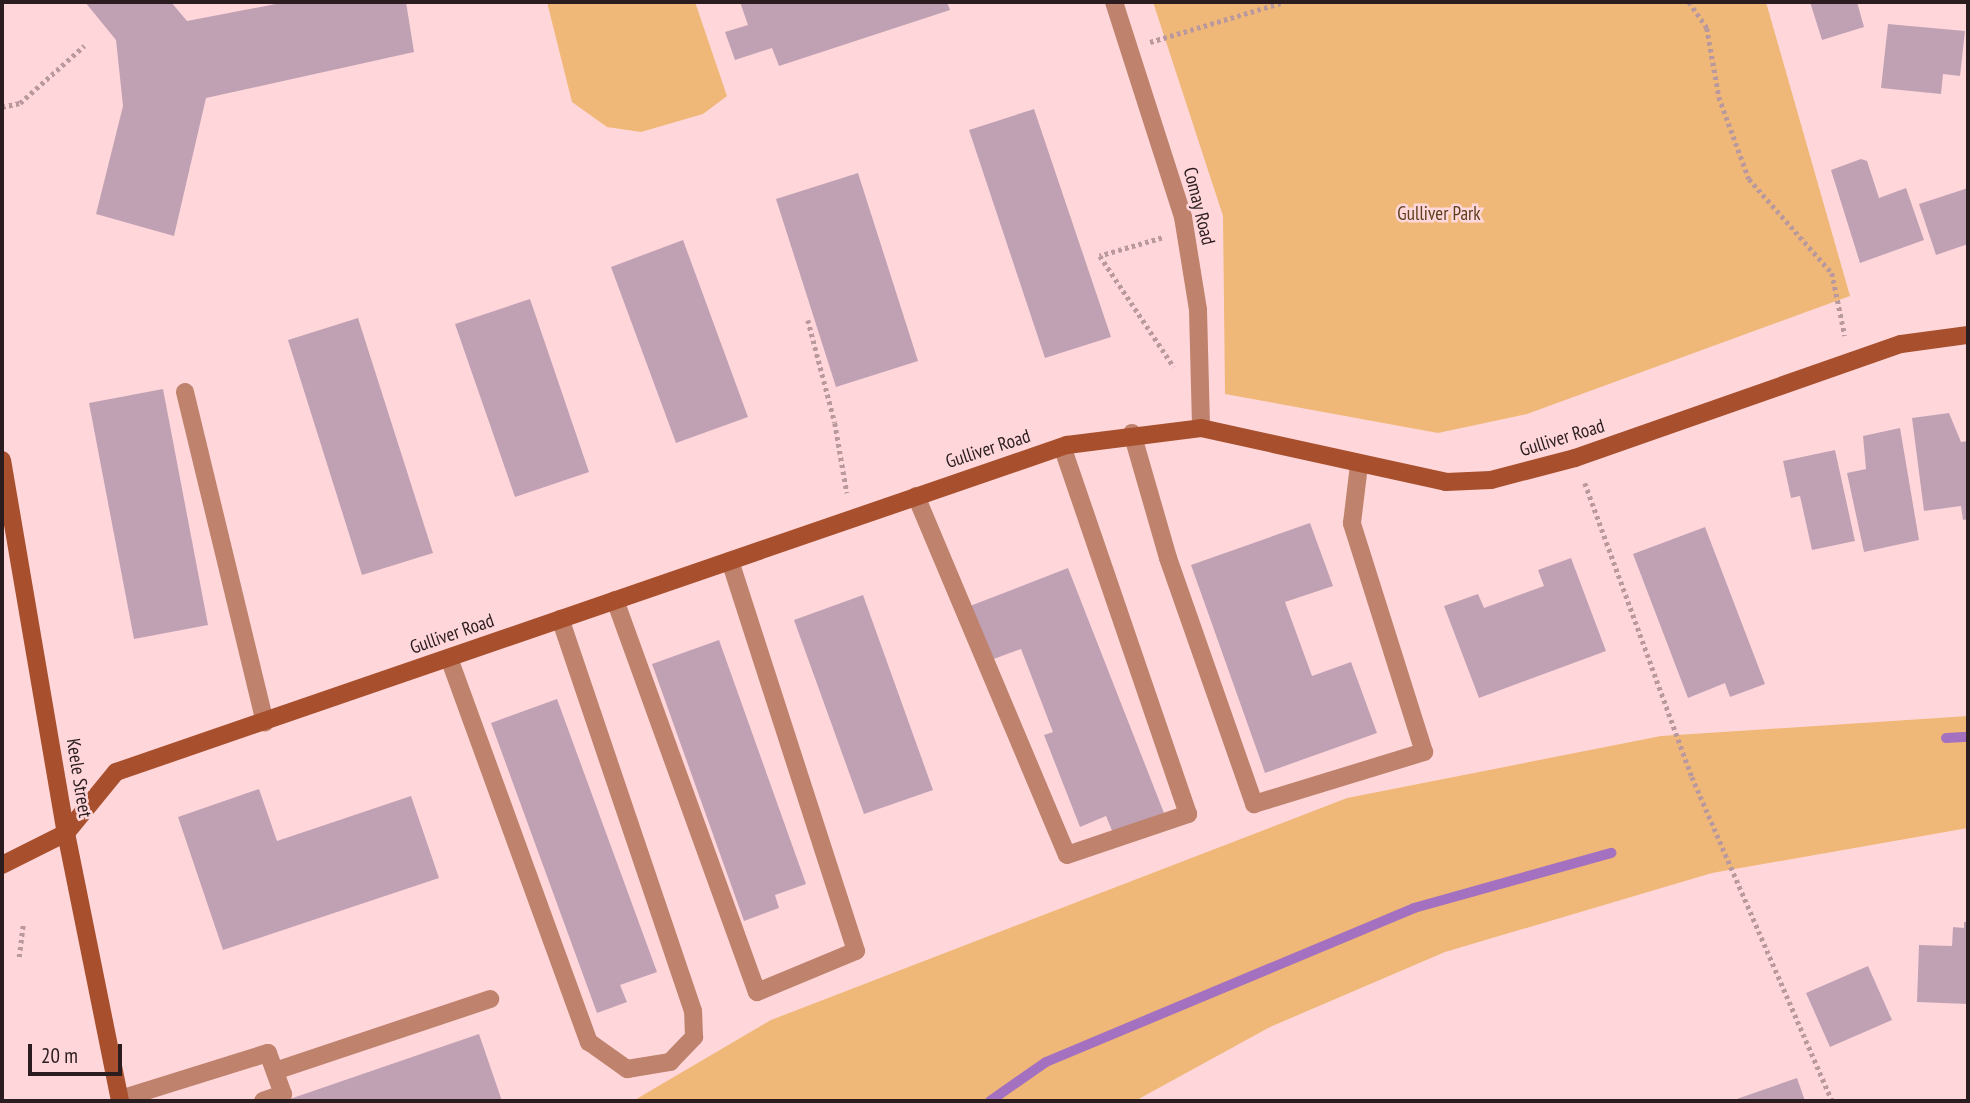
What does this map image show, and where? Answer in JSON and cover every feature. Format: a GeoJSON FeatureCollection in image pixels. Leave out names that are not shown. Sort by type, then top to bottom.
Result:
{"type":"FeatureCollection","features":[{"type":"Feature","properties":{"kind":"street","name":"Comay Road"},"geometry":{"type":"LineString","coordinates":[[1114,2],[1189,246],[1198,310],[1201,428]]}},
{"type":"Feature","properties":{"kind":"street","name":"Gulliver Road"},"geometry":{"type":"LineString","coordinates":[[66,833],[116,772],[1062,447],[1132,433],[1201,428],[1359,465],[1446,482],[1491,480],[1575,458],[1901,344],[1968,335]]}},
{"type":"Feature","properties":{"kind":"street"},"geometry":{"type":"LineString","coordinates":[[185,392],[265,722]]}},
{"type":"Feature","properties":{"kind":"street"},"geometry":{"type":"LineString","coordinates":[[1132,433],[1168,558],[1254,804],[1424,752],[1352,523],[1359,465]]}},
{"type":"Feature","properties":{"kind":"street"},"geometry":{"type":"LineString","coordinates":[[916,496],[1067,855],[1188,814],[1062,447]]}},
{"type":"Feature","properties":{"kind":"street","name":"Keele Street"},"geometry":{"type":"LineString","coordinates":[[2,460],[66,833],[120,1100]]}},
{"type":"Feature","properties":{"kind":"street"},"geometry":{"type":"LineString","coordinates":[[615,600],[757,992],[856,951],[730,561]]}},
{"type":"Feature","properties":{"kind":"street"},"geometry":{"type":"LineString","coordinates":[[449,658],[589,1042],[627,1069],[670,1062],[694,1037],[693,1011],[560,619]]}},
{"type":"Feature","properties":{"kind":"street"},"geometry":{"type":"LineString","coordinates":[[2,865],[66,833]]}},
{"type":"Feature","properties":{"kind":"street"},"geometry":{"type":"LineString","coordinates":[[275,1071],[490,999]]}},
{"type":"Feature","properties":{"kind":"street"},"geometry":{"type":"LineString","coordinates":[[120,1100],[268,1053],[283,1094],[262,1101]]}},
{"type":"Feature","properties":{"kind":"path"},"geometry":{"type":"LineString","coordinates":[[1129,48],[1284,2]]}},
{"type":"Feature","properties":{"kind":"path"},"geometry":{"type":"LineString","coordinates":[[1689,2],[1707,28],[1719,97],[1749,178],[1832,272],[1845,336]]}},
{"type":"Feature","properties":{"kind":"path"},"geometry":{"type":"LineString","coordinates":[[2,107],[20,103],[85,46]]}},
{"type":"Feature","properties":{"kind":"path"},"geometry":{"type":"LineString","coordinates":[[1163,237],[1100,256],[1174,367]]}},
{"type":"Feature","properties":{"kind":"path"},"geometry":{"type":"LineString","coordinates":[[808,320],[835,423],[847,493]]}},
{"type":"Feature","properties":{"kind":"path"},"geometry":{"type":"LineString","coordinates":[[1585,483],[1692,776],[1832,1101]]}},
{"type":"Feature","properties":{"kind":"path"},"geometry":{"type":"LineString","coordinates":[[19,957],[23,923]]}},
{"type":"Feature","properties":{"kind":"green space"},"geometry":{"type":"Polygon","coordinates":[[[547,2],[695,2],[727,96],[703,114],[641,132],[607,127],[572,102],[547,2]]]}},
{"type":"Feature","properties":{"kind":"green space","name":"Gulliver Park"},"geometry":{"type":"Polygon","coordinates":[[[1153,2],[1766,2],[1850,296],[1527,414],[1438,433],[1225,394],[1223,216],[1153,2]]]}},
{"type":"Feature","properties":{"kind":"green space"},"geometry":{"type":"Polygon","coordinates":[[[1968,716],[1968,828],[1712,873],[1445,952],[1270,1027],[1135,1101],[633,1101],[771,1020],[1347,798],[1661,736],[1968,716]]]}},
{"type":"Feature","properties":{"kind":"building"},"geometry":{"type":"Polygon","coordinates":[[[85,2],[171,2],[187,21],[286,2],[406,2],[414,52],[206,98],[174,236],[96,214],[123,106],[116,40],[85,2]]]}},
{"type":"Feature","properties":{"kind":"building"},"geometry":{"type":"Polygon","coordinates":[[[740,2],[947,2],[950,10],[779,66],[772,48],[735,60],[725,32],[748,25],[740,2]]]}},
{"type":"Feature","properties":{"kind":"building"},"geometry":{"type":"Polygon","coordinates":[[[1810,2],[1857,2],[1864,27],[1822,40],[1810,2]]]}},
{"type":"Feature","properties":{"kind":"building"},"geometry":{"type":"Polygon","coordinates":[[[1888,24],[1965,31],[1960,76],[1943,74],[1941,94],[1881,88],[1888,24]]]}},
{"type":"Feature","properties":{"kind":"building"},"geometry":{"type":"Polygon","coordinates":[[[1034,109],[1111,337],[1045,358],[969,130],[1034,109]]]}},
{"type":"Feature","properties":{"kind":"building"},"geometry":{"type":"Polygon","coordinates":[[[1861,159],[1867,161],[1879,198],[1906,188],[1924,240],[1860,263],[1831,170],[1861,159]]]}},
{"type":"Feature","properties":{"kind":"building"},"geometry":{"type":"Polygon","coordinates":[[[858,173],[918,361],[836,387],[776,199],[858,173]]]}},
{"type":"Feature","properties":{"kind":"building"},"geometry":{"type":"Polygon","coordinates":[[[1968,188],[1968,244],[1936,255],[1919,204],[1968,188]]]}},
{"type":"Feature","properties":{"kind":"building"},"geometry":{"type":"Polygon","coordinates":[[[683,240],[748,417],[676,443],[611,267],[683,240]]]}},
{"type":"Feature","properties":{"kind":"building"},"geometry":{"type":"Polygon","coordinates":[[[530,299],[589,472],[515,497],[455,324],[530,299]]]}},
{"type":"Feature","properties":{"kind":"building"},"geometry":{"type":"Polygon","coordinates":[[[358,318],[433,553],[362,575],[288,340],[358,318]]]}},
{"type":"Feature","properties":{"kind":"building"},"geometry":{"type":"Polygon","coordinates":[[[163,389],[208,625],[134,639],[89,403],[163,389]]]}},
{"type":"Feature","properties":{"kind":"building"},"geometry":{"type":"Polygon","coordinates":[[[1949,413],[1961,442],[1968,441],[1968,519],[1963,520],[1961,506],[1924,511],[1912,418],[1949,413]]]}},
{"type":"Feature","properties":{"kind":"building"},"geometry":{"type":"Polygon","coordinates":[[[1900,428],[1919,540],[1864,552],[1847,473],[1866,469],[1863,436],[1900,428]]]}},
{"type":"Feature","properties":{"kind":"building"},"geometry":{"type":"Polygon","coordinates":[[[1835,450],[1855,541],[1812,550],[1800,496],[1791,498],[1783,461],[1835,450]]]}},
{"type":"Feature","properties":{"kind":"building"},"geometry":{"type":"Polygon","coordinates":[[[1310,523],[1333,586],[1285,602],[1312,676],[1351,662],[1377,733],[1265,773],[1191,565],[1310,523]]]}},
{"type":"Feature","properties":{"kind":"building"},"geometry":{"type":"Polygon","coordinates":[[[1705,527],[1765,684],[1730,697],[1725,683],[1688,698],[1633,554],[1705,527]]]}},
{"type":"Feature","properties":{"kind":"building"},"geometry":{"type":"Polygon","coordinates":[[[1571,558],[1606,651],[1479,698],[1444,606],[1478,594],[1484,608],[1544,586],[1538,570],[1571,558]]]}},
{"type":"Feature","properties":{"kind":"building"},"geometry":{"type":"Polygon","coordinates":[[[1068,568],[1164,813],[1113,833],[1106,816],[1080,827],[1044,735],[1053,732],[1021,649],[991,660],[970,606],[1068,568]]]}},
{"type":"Feature","properties":{"kind":"building"},"geometry":{"type":"Polygon","coordinates":[[[863,595],[933,790],[864,814],[794,620],[863,595]]]}},
{"type":"Feature","properties":{"kind":"building"},"geometry":{"type":"Polygon","coordinates":[[[719,640],[806,884],[775,895],[779,908],[744,921],[652,664],[719,640]]]}},
{"type":"Feature","properties":{"kind":"building"},"geometry":{"type":"Polygon","coordinates":[[[557,699],[657,972],[620,985],[627,1002],[597,1013],[491,723],[557,699]]]}},
{"type":"Feature","properties":{"kind":"building"},"geometry":{"type":"Polygon","coordinates":[[[259,789],[277,841],[411,796],[439,878],[223,950],[178,817],[259,789]]]}},
{"type":"Feature","properties":{"kind":"building"},"geometry":{"type":"Polygon","coordinates":[[[1964,922],[1968,922],[1968,1004],[1917,1002],[1919,945],[1952,946],[1953,927],[1964,928],[1964,922]]]}},
{"type":"Feature","properties":{"kind":"building"},"geometry":{"type":"Polygon","coordinates":[[[1868,966],[1892,1020],[1830,1047],[1806,993],[1868,966]]]}},
{"type":"Feature","properties":{"kind":"building"},"geometry":{"type":"Polygon","coordinates":[[[479,1034],[502,1101],[284,1101],[479,1034]]]}},
{"type":"Feature","properties":{"kind":"building"},"geometry":{"type":"Polygon","coordinates":[[[1797,1078],[1805,1101],[1731,1101],[1797,1078]]]}},
{"type":"Feature","properties":{"kind":"waterway"},"geometry":{"type":"LineString","coordinates":[[1946,738],[1968,737]]}},
{"type":"Feature","properties":{"kind":"waterway"},"geometry":{"type":"LineString","coordinates":[[990,1101],[1046,1062],[1414,908],[1611,853]]}}]}
